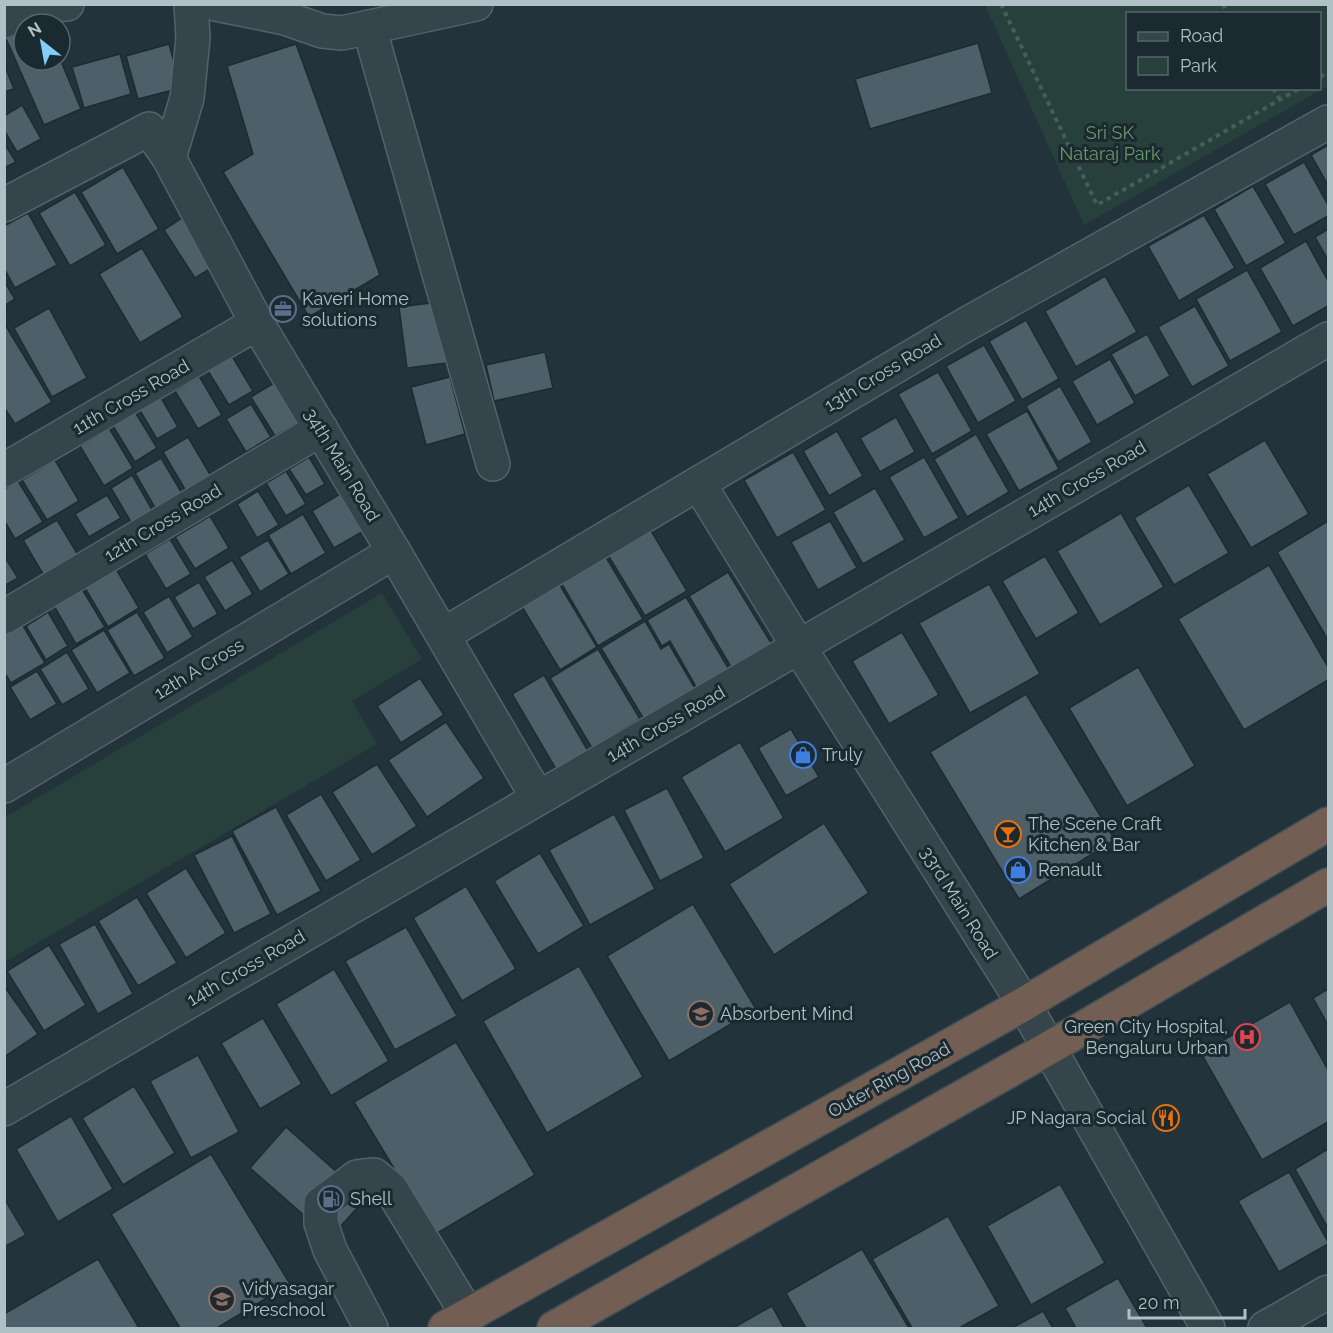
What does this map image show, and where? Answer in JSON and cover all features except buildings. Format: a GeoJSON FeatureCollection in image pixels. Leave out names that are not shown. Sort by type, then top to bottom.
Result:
{"type":"FeatureCollection","features":[{"type":"Feature","properties":{"kind":"highway","name":"Outer Ring Road"},"geometry":{"type":"LineString","coordinates":[[457,1322],[1024,1004],[1329,824]]}},
{"type":"Feature","properties":{"kind":"highway"},"geometry":{"type":"LineString","coordinates":[[554,1329],[1049,1048],[1329,885]]}},
{"type":"Feature","properties":{"kind":"street"},"geometry":{"type":"LineString","coordinates":[[4,21],[45,5],[67,4]]}},
{"type":"Feature","properties":{"kind":"street"},"geometry":{"type":"LineString","coordinates":[[169,158],[187,98],[193,38],[191,4]]}},
{"type":"Feature","properties":{"kind":"street"},"geometry":{"type":"LineString","coordinates":[[216,4],[282,11],[322,31],[342,33],[476,4]]}},
{"type":"Feature","properties":{"kind":"street"},"geometry":{"type":"LineString","coordinates":[[369,27],[493,464]]}},
{"type":"Feature","properties":{"kind":"street","name":"13th Cross Road"},"geometry":{"type":"LineString","coordinates":[[443,635],[965,325],[1329,122]]}},
{"type":"Feature","properties":{"kind":"street","name":"34th Main Road"},"geometry":{"type":"LineString","coordinates":[[4,205],[149,129],[169,158],[257,323],[538,798]]}},
{"type":"Feature","properties":{"kind":"street","name":"11th Cross Road"},"geometry":{"type":"LineString","coordinates":[[4,470],[257,323]]}},
{"type":"Feature","properties":{"kind":"street","name":"14th Cross Road"},"geometry":{"type":"LineString","coordinates":[[4,1109],[1329,339]]}},
{"type":"Feature","properties":{"kind":"street","name":"12th Cross Road"},"geometry":{"type":"LineString","coordinates":[[4,617],[321,429]]}},
{"type":"Feature","properties":{"kind":"street","name":"33rd Main Road"},"geometry":{"type":"LineString","coordinates":[[699,484],[1024,1004],[1208,1329]]}},
{"type":"Feature","properties":{"kind":"street","name":"12th A Cross"},"geometry":{"type":"LineString","coordinates":[[4,786],[394,552]]}},
{"type":"Feature","properties":{"kind":"street"},"geometry":{"type":"LineString","coordinates":[[371,1329],[330,1250],[321,1223],[321,1204],[357,1177],[374,1175],[391,1190],[457,1322]]}},
{"type":"Feature","properties":{"kind":"street"},"geometry":{"type":"LineString","coordinates":[[1265,1329],[1329,1292]]}},
{"type":"Feature","properties":{"kind":"path"},"geometry":{"type":"LineString","coordinates":[[1001,4],[1096,205],[1297,90]]}},
{"type":"Feature","properties":{"kind":"path"},"geometry":{"type":"LineString","coordinates":[[1274,90],[1280,100]]}},
{"type":"Feature","properties":{"kind":"green space","name":"Sri SK Nataraj Park"},"geometry":{"type":"Polygon","coordinates":[[[985,5],[1328,5],[1328,86],[1321,90],[1321,12],[1126,12],[1126,90],[1321,90],[1084,225],[985,5]]]}},
{"type":"Feature","properties":{"kind":"green space"},"geometry":{"type":"Polygon","coordinates":[[[382,593],[422,659],[352,701],[377,744],[5,962],[5,817],[382,593]]]}},
{"type":"Feature","properties":{"kind":"place","name":"Kaveri Home solutions"},"geometry":{"type":"Point","coordinates":[283,309]}},
{"type":"Feature","properties":{"kind":"place","name":"Truly"},"geometry":{"type":"Point","coordinates":[803,755]}},
{"type":"Feature","properties":{"kind":"place","name":"The Scene Craft Kitchen & Bar"},"geometry":{"type":"Point","coordinates":[1008,834]}},
{"type":"Feature","properties":{"kind":"place","name":"Renault"},"geometry":{"type":"Point","coordinates":[1018,870]}},
{"type":"Feature","properties":{"kind":"place","name":"Absorbent Mind"},"geometry":{"type":"Point","coordinates":[701,1014]}},
{"type":"Feature","properties":{"kind":"place","name":"Green City Hospital, Bengaluru Urban"},"geometry":{"type":"Point","coordinates":[1247,1037]}},
{"type":"Feature","properties":{"kind":"place","name":"JP Nagara Social"},"geometry":{"type":"Point","coordinates":[1166,1118]}},
{"type":"Feature","properties":{"kind":"place","name":"Shell"},"geometry":{"type":"Point","coordinates":[331,1199]}},
{"type":"Feature","properties":{"kind":"place","name":"Vidyasagar Preschool"},"geometry":{"type":"Point","coordinates":[222,1299]}}]}
